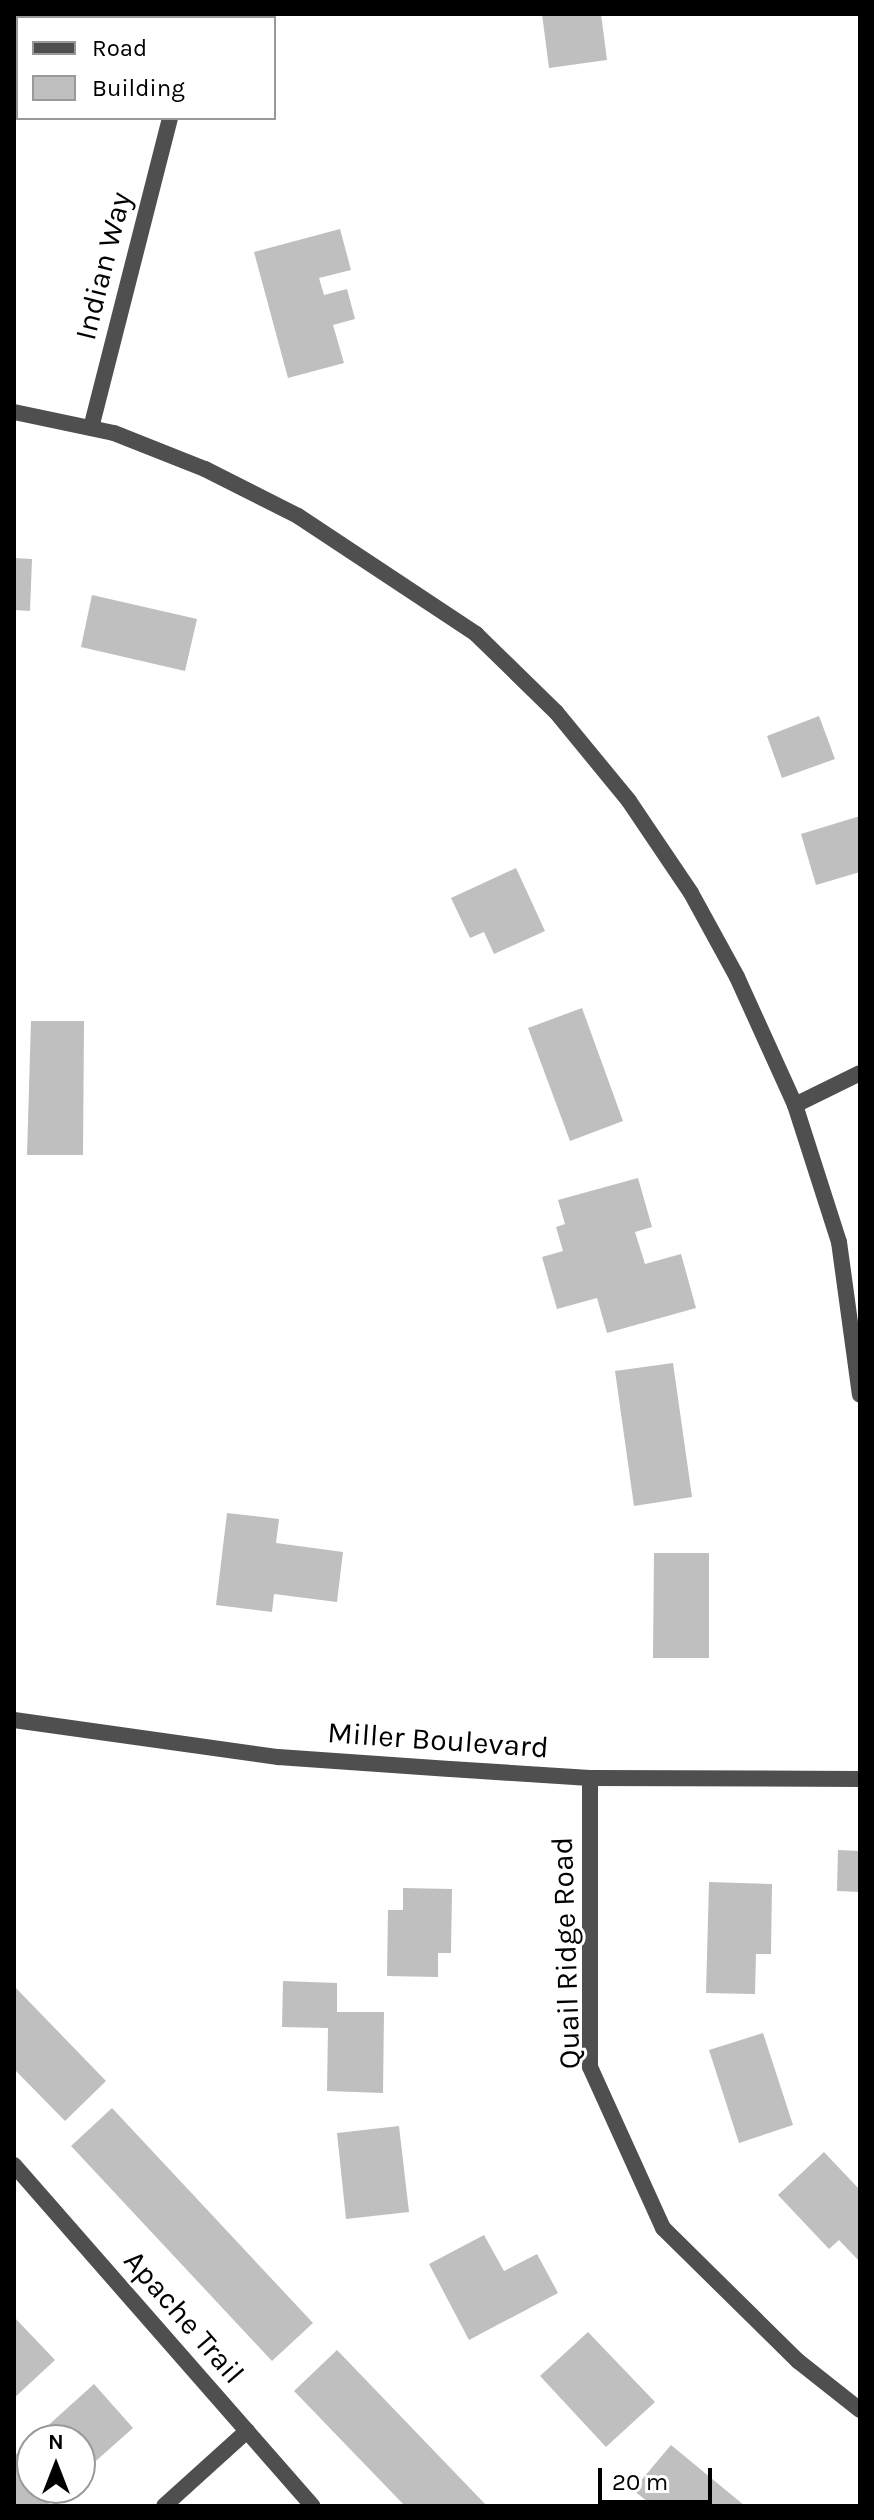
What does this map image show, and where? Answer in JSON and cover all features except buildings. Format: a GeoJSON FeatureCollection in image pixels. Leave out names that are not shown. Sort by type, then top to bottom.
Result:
{"type":"FeatureCollection","features":[{"type":"Feature","properties":{"kind":"street","name":"Indian Way"},"geometry":{"type":"LineString","coordinates":[[91,428],[169,120]]}},
{"type":"Feature","properties":{"kind":"street"},"geometry":{"type":"LineString","coordinates":[[14,412],[91,428],[205,469],[298,516],[476,634],[517,672],[629,801],[691,893],[737,977],[795,1105],[839,1242],[855,1330],[860,1395]]}},
{"type":"Feature","properties":{"kind":"street"},"geometry":{"type":"LineString","coordinates":[[795,1105],[860,1073]]}},
{"type":"Feature","properties":{"kind":"street","name":"Miller Boulevard"},"geometry":{"type":"LineString","coordinates":[[14,1720],[278,1757],[590,1778],[860,1779]]}},
{"type":"Feature","properties":{"kind":"street","name":"Quail Ridge Road"},"geometry":{"type":"LineString","coordinates":[[590,1778],[590,2067],[663,2228],[798,2361],[860,2410]]}},
{"type":"Feature","properties":{"kind":"street","name":"Apache Trail"},"geometry":{"type":"LineString","coordinates":[[14,2165],[312,2506]]}},
{"type":"Feature","properties":{"kind":"street"},"geometry":{"type":"LineString","coordinates":[[164,2506],[247,2431]]}}]}
